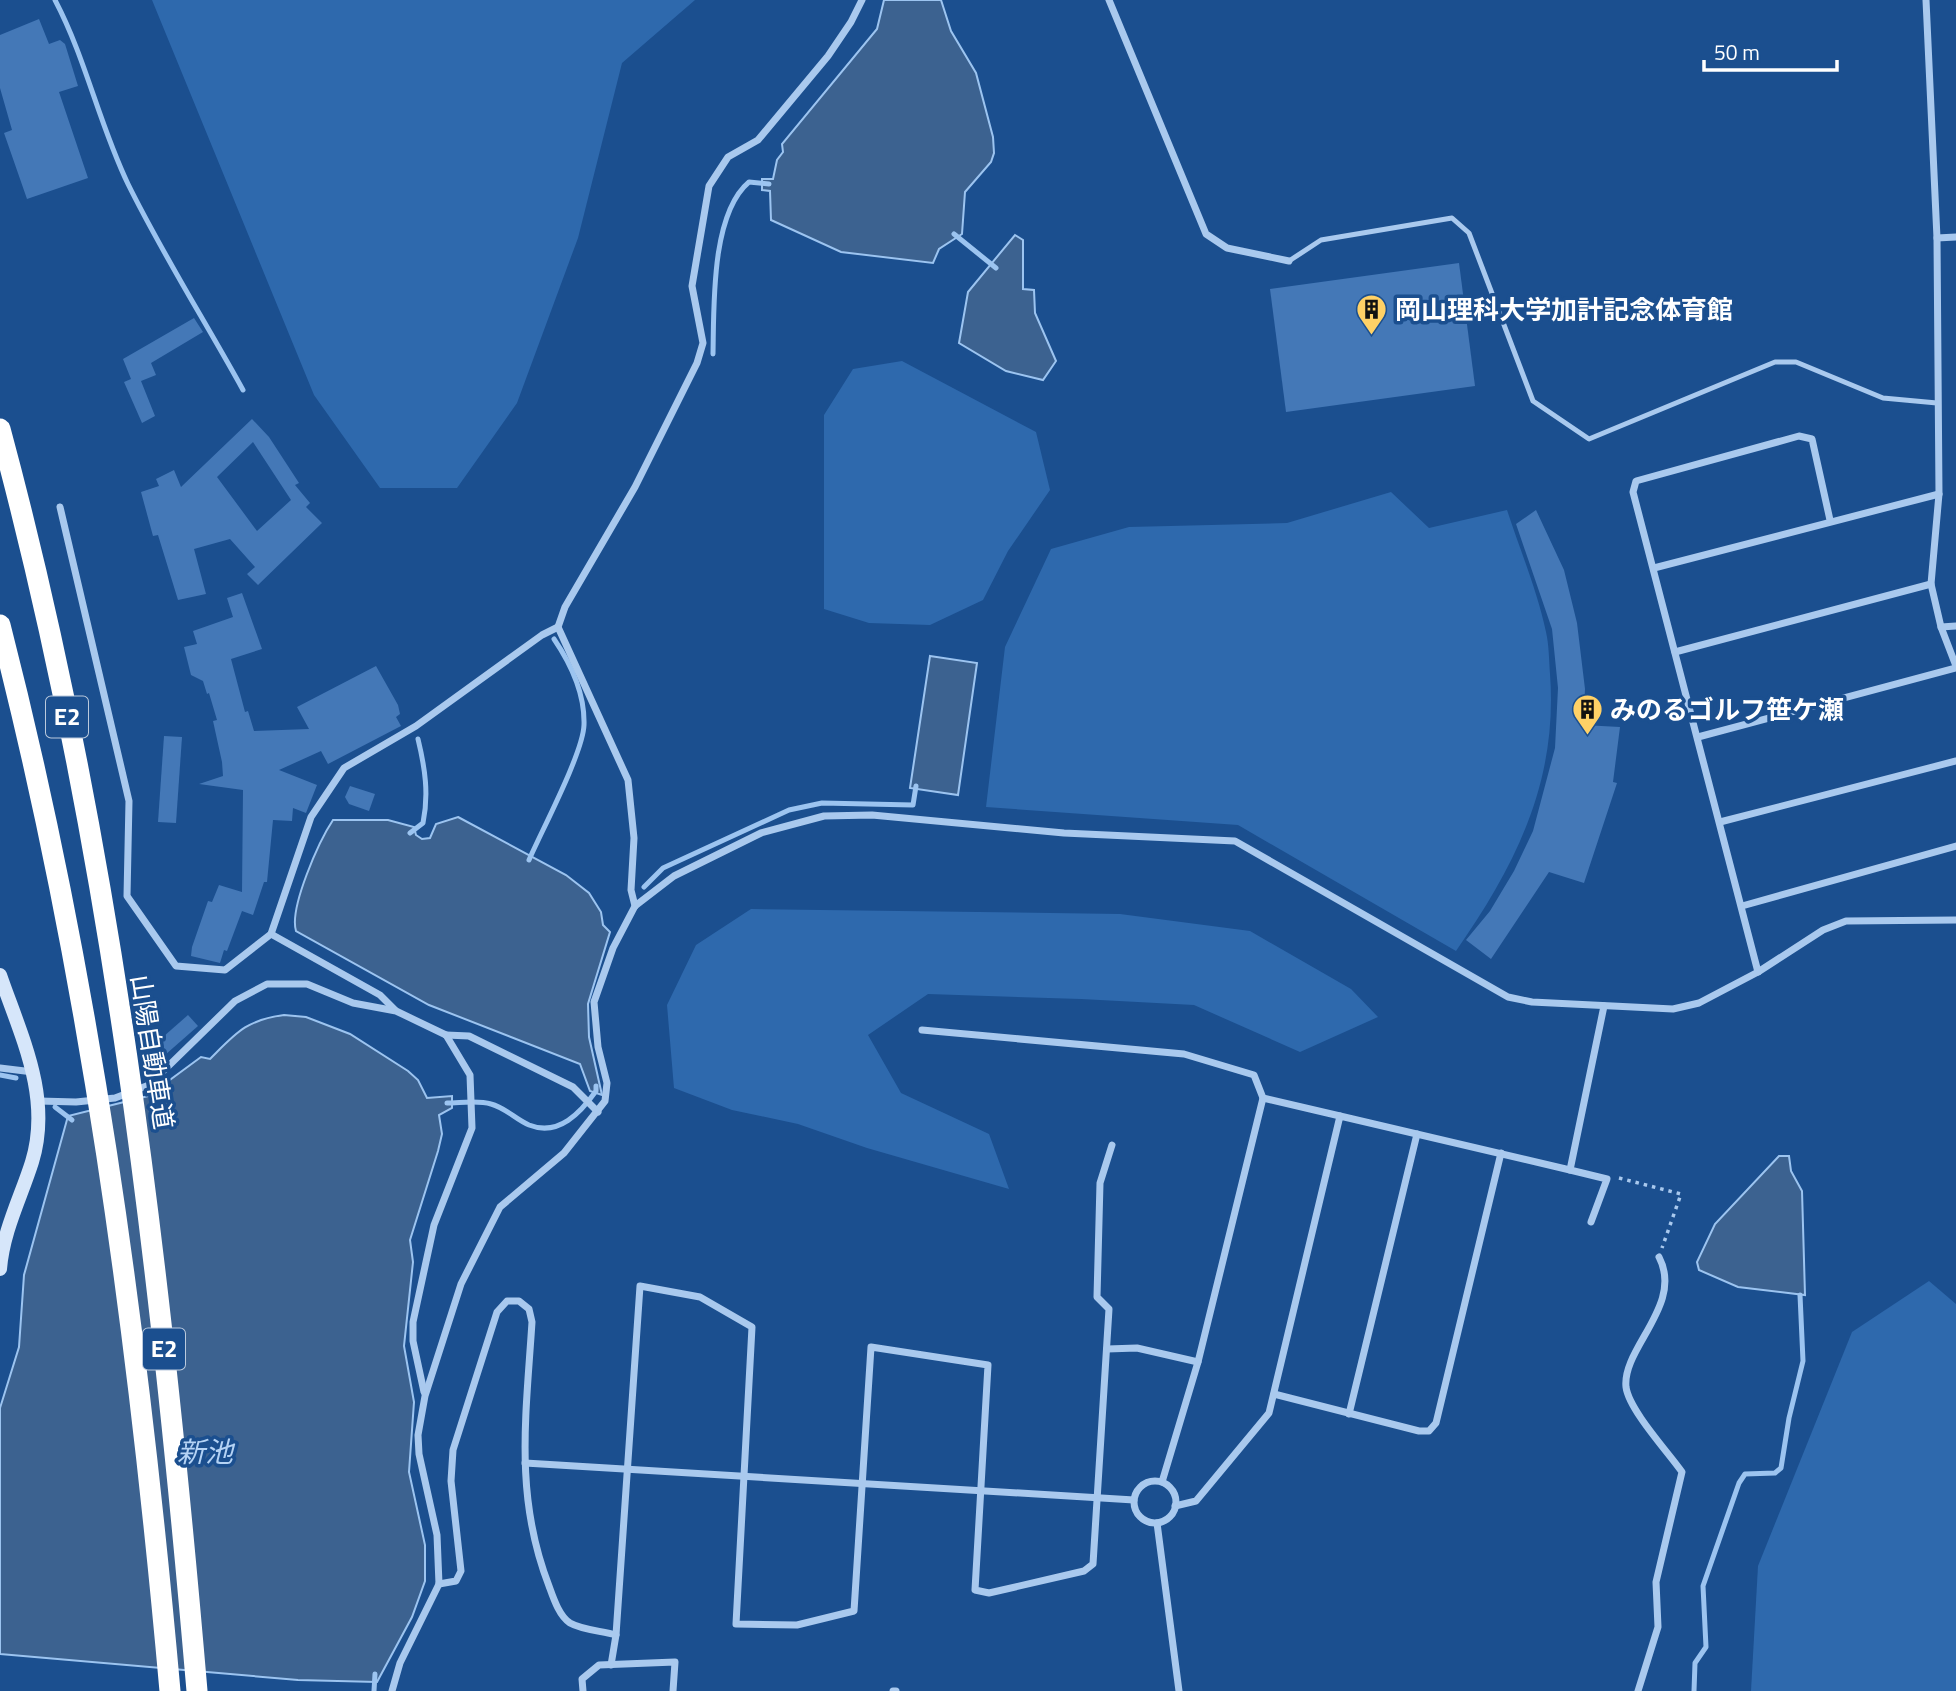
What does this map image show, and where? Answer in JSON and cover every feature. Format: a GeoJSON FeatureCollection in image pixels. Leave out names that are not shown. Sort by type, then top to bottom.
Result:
{"type":"FeatureCollection","features":[{"type":"Feature","properties":{"kind":"highway","name":"山陽自動車道"},"geometry":{"type":"LineString","coordinates":[[0,429],[64,704],[117,1008],[149,1219],[197,1691]]}},
{"type":"Feature","properties":{"kind":"highway","name":"E2"},"geometry":{"type":"LineString","coordinates":[[0,625],[57,862],[86,1017],[138,1376],[170,1691]]}},
{"type":"Feature","properties":{"kind":"street"},"geometry":{"type":"LineString","coordinates":[[60,507],[130,801],[127,895],[176,966],[225,970],[271,934],[312,817],[344,768],[416,726],[542,635],[558,627],[571,596],[635,486],[697,363],[702,342],[692,286],[709,186],[728,158],[758,140],[819,66],[851,22],[862,0]]}},
{"type":"Feature","properties":{"kind":"street"},"geometry":{"type":"LineString","coordinates":[[1109,0],[1206,234],[1227,248],[1289,261]]}},
{"type":"Feature","properties":{"kind":"street"},"geometry":{"type":"LineString","coordinates":[[1698,737],[1956,667],[1941,626],[1931,584],[1940,494],[1937,238],[1926,0]]}},
{"type":"Feature","properties":{"kind":"street"},"geometry":{"type":"LineString","coordinates":[[1937,238],[1956,237]]}},
{"type":"Feature","properties":{"kind":"street"},"geometry":{"type":"LineString","coordinates":[[1758,971],[1633,492],[1636,481],[1799,436],[1812,439],[1830,520]]}},
{"type":"Feature","properties":{"kind":"street"},"geometry":{"type":"LineString","coordinates":[[1654,568],[1830,520],[1940,494]]}},
{"type":"Feature","properties":{"kind":"street"},"geometry":{"type":"LineString","coordinates":[[1675,652],[1931,584]]}},
{"type":"Feature","properties":{"kind":"street"},"geometry":{"type":"LineString","coordinates":[[1941,626],[1956,626]]}},
{"type":"Feature","properties":{"kind":"street"},"geometry":{"type":"LineString","coordinates":[[558,627],[628,780],[634,838],[631,890],[635,906]]}},
{"type":"Feature","properties":{"kind":"street"},"geometry":{"type":"LineString","coordinates":[[1720,822],[1956,761]]}},
{"type":"Feature","properties":{"kind":"street"},"geometry":{"type":"LineString","coordinates":[[392,1691],[400,1663],[439,1584],[436,1535],[419,1454],[425,1396],[461,1284],[500,1207],[564,1153],[605,1101],[607,1083],[598,1047],[594,1002],[613,948],[635,906],[674,876],[761,833],[824,816],[872,815],[1064,833],[1235,841],[1508,996],[1532,1002],[1673,1009],[1699,1003],[1758,971],[1822,930],[1846,921],[1956,920]]}},
{"type":"Feature","properties":{"kind":"street"},"geometry":{"type":"LineString","coordinates":[[1742,906],[1956,846]]}},
{"type":"Feature","properties":{"kind":"street"},"geometry":{"type":"LineString","coordinates":[[271,934],[380,995],[396,1011]]}},
{"type":"Feature","properties":{"kind":"street"},"geometry":{"type":"LineString","coordinates":[[0,975],[34,1073],[39,1101],[33,1160],[12,1215],[0,1269]]}},
{"type":"Feature","properties":{"kind":"street"},"geometry":{"type":"LineString","coordinates":[[39,1101],[76,1102],[115,1098],[149,1085],[236,1001],[267,984],[307,984],[354,1003],[396,1011],[446,1035],[468,1036],[573,1087],[598,1112]]}},
{"type":"Feature","properties":{"kind":"street"},"geometry":{"type":"LineString","coordinates":[[1570,1170],[1604,1006]]}},
{"type":"Feature","properties":{"kind":"street"},"geometry":{"type":"LineString","coordinates":[[922,1030],[1184,1054],[1254,1075],[1264,1098],[1198,1362],[1162,1482]]}},
{"type":"Feature","properties":{"kind":"street"},"geometry":{"type":"LineString","coordinates":[[425,1396],[413,1341],[413,1322],[434,1225],[472,1128],[470,1075],[446,1035]]}},
{"type":"Feature","properties":{"kind":"street"},"geometry":{"type":"LineString","coordinates":[[0,1068],[34,1073]]}},
{"type":"Feature","properties":{"kind":"street"},"geometry":{"type":"LineString","coordinates":[[1264,1098],[1606,1179],[1591,1222]]}},
{"type":"Feature","properties":{"kind":"street"},"geometry":{"type":"LineString","coordinates":[[1175,1506],[1196,1501],[1269,1413],[1340,1116]]}},
{"type":"Feature","properties":{"kind":"street"},"geometry":{"type":"LineString","coordinates":[[1349,1415],[1417,1134]]}},
{"type":"Feature","properties":{"kind":"street"},"geometry":{"type":"LineString","coordinates":[[611,1665],[617,1634],[640,1286],[700,1297],[752,1326],[736,1624],[797,1625],[854,1611],[871,1347],[988,1365],[975,1590],[989,1593],[1084,1571],[1093,1563],[1109,1309],[1097,1297],[1100,1183],[1112,1145]]}},
{"type":"Feature","properties":{"kind":"street"},"geometry":{"type":"LineString","coordinates":[[1274,1394],[1349,1415],[1429,1431],[1436,1423],[1501,1153]]}},
{"type":"Feature","properties":{"kind":"street"},"geometry":{"type":"LineString","coordinates":[[1638,1691],[1658,1627],[1656,1582],[1682,1472],[1636,1409],[1626,1389],[1632,1363],[1659,1312],[1665,1268],[1659,1256]]}},
{"type":"Feature","properties":{"kind":"street"},"geometry":{"type":"LineString","coordinates":[[439,1584],[456,1581],[461,1571],[451,1481],[453,1450],[497,1312],[507,1301],[519,1301],[529,1309],[532,1322],[525,1463],[526,1506],[540,1564],[557,1607],[569,1623],[617,1634]]}},
{"type":"Feature","properties":{"kind":"street"},"geometry":{"type":"LineString","coordinates":[[1107,1349],[1137,1348],[1198,1362]]}},
{"type":"Feature","properties":{"kind":"street"},"geometry":{"type":"LineString","coordinates":[[525,1463],[1134,1500]]}},
{"type":"Feature","properties":{"kind":"street"},"geometry":{"type":"LineString","coordinates":[[1162,1482],[1171,1489],[1175,1506],[1169,1518],[1157,1523],[1140,1517],[1134,1500],[1143,1484],[1162,1482]]}},
{"type":"Feature","properties":{"kind":"street"},"geometry":{"type":"LineString","coordinates":[[1157,1523],[1178,1691]]}},
{"type":"Feature","properties":{"kind":"street"},"geometry":{"type":"LineString","coordinates":[[583,1691],[583,1679],[599,1665],[675,1662],[673,1691]]}},
{"type":"Feature","properties":{"kind":"lane"},"geometry":{"type":"LineString","coordinates":[[1289,261],[1321,240],[1452,218],[1469,233],[1533,401],[1589,439],[1775,362],[1796,362],[1883,398],[1937,403]]}},
{"type":"Feature","properties":{"kind":"path"},"geometry":{"type":"LineString","coordinates":[[1606,1179],[1617,1178],[1681,1194],[1659,1256]]}},
{"type":"Feature","properties":{"kind":"shaded area"},"geometry":{"type":"Polygon","coordinates":[[[152,0],[695,0],[622,63],[578,238],[517,403],[457,488],[380,488],[314,395],[152,0]]]}},
{"type":"Feature","properties":{"kind":"shaded area"},"geometry":{"type":"Polygon","coordinates":[[[902,361],[1036,432],[1050,490],[1008,551],[983,600],[930,625],[869,623],[824,609],[824,415],[853,369],[902,361]]]}},
{"type":"Feature","properties":{"kind":"shaded area","name":"みのるゴルフ笹ケ瀬"},"geometry":{"type":"Polygon","coordinates":[[[1391,492],[1429,528],[1507,510],[1538,601],[1548,642],[1551,713],[1540,786],[1514,854],[1478,919],[1456,951],[1238,825],[986,807],[1005,647],[1051,549],[1129,527],[1287,523],[1391,492]]]}},
{"type":"Feature","properties":{"kind":"shaded area"},"geometry":{"type":"Polygon","coordinates":[[[751,909],[1120,914],[1250,931],[1351,989],[1378,1017],[1300,1052],[1194,1005],[928,994],[868,1035],[901,1093],[989,1134],[1009,1189],[867,1148],[798,1124],[732,1110],[674,1088],[667,1005],[696,945],[751,909]]]}},
{"type":"Feature","properties":{"kind":"shaded area"},"geometry":{"type":"Polygon","coordinates":[[[1929,1281],[1956,1304],[1956,1691],[1751,1691],[1758,1566],[1852,1332],[1929,1281]]]}},
{"type":"Feature","properties":{"kind":"water"},"geometry":{"type":"Polygon","coordinates":[[[884,0],[941,0],[951,31],[976,73],[993,137],[994,153],[991,162],[965,192],[962,234],[939,249],[933,263],[841,252],[771,220],[770,191],[762,190],[762,179],[773,179],[777,160],[783,152],[782,144],[877,29],[884,0]]]}},
{"type":"Feature","properties":{"kind":"water"},"geometry":{"type":"Polygon","coordinates":[[[1015,235],[1023,240],[1023,289],[1034,290],[1035,313],[1056,361],[1043,380],[1006,371],[959,343],[968,292],[1015,235]]]}},
{"type":"Feature","properties":{"kind":"water"},"geometry":{"type":"Polygon","coordinates":[[[930,656],[977,663],[958,795],[910,788],[930,656]]]}},
{"type":"Feature","properties":{"kind":"water"},"geometry":{"type":"Polygon","coordinates":[[[458,817],[566,875],[589,893],[601,912],[603,925],[610,932],[588,1004],[589,1037],[602,1095],[590,1091],[580,1064],[429,1005],[296,931],[295,920],[301,891],[313,858],[333,820],[388,820],[414,827],[416,835],[422,839],[430,838],[436,824],[458,817]]]}},
{"type":"Feature","properties":{"kind":"water","name":"新池"},"geometry":{"type":"Polygon","coordinates":[[[284,1015],[306,1017],[350,1034],[408,1071],[418,1080],[427,1098],[452,1096],[452,1108],[439,1115],[442,1134],[410,1240],[413,1262],[404,1346],[414,1402],[409,1472],[425,1545],[425,1581],[412,1617],[377,1682],[298,1680],[0,1654],[0,1408],[19,1347],[24,1275],[68,1116],[148,1096],[201,1057],[210,1059],[251,1024],[284,1015]]]}},
{"type":"Feature","properties":{"kind":"water"},"geometry":{"type":"Polygon","coordinates":[[[1779,1156],[1789,1156],[1791,1171],[1802,1191],[1805,1295],[1738,1287],[1699,1270],[1697,1262],[1715,1224],[1779,1156]]]}},
{"type":"Feature","properties":{"kind":"building"},"geometry":{"type":"Polygon","coordinates":[[[39,19],[49,44],[60,40],[65,44],[78,86],[59,92],[88,178],[27,199],[4,133],[12,130],[0,88],[0,35],[39,19]]]}},
{"type":"Feature","properties":{"kind":"building","name":"岡山理科大学加計記念体育館"},"geometry":{"type":"Polygon","coordinates":[[[1459,263],[1475,386],[1286,412],[1270,289],[1459,263]]]}},
{"type":"Feature","properties":{"kind":"building"},"geometry":{"type":"Polygon","coordinates":[[[194,318],[203,332],[151,363],[156,375],[141,381],[155,416],[142,423],[124,382],[131,379],[123,359],[194,318]]]}},
{"type":"Feature","properties":{"kind":"building"},"geometry":{"type":"Polygon","coordinates":[[[252,419],[269,437],[299,483],[295,485],[310,503],[306,507],[322,523],[258,585],[247,574],[255,567],[230,539],[194,549],[206,594],[178,600],[158,535],[153,536],[141,492],[159,486],[156,479],[174,470],[181,487],[252,419]],[[253,442],[217,477],[257,531],[291,500],[253,442]]]}},
{"type":"Feature","properties":{"kind":"building","name":"みのるゴルフ笹ケ瀬"},"geometry":{"type":"Polygon","coordinates":[[[1536,510],[1564,570],[1577,623],[1585,689],[1583,725],[1620,727],[1613,782],[1617,783],[1584,883],[1549,872],[1491,959],[1466,940],[1490,911],[1514,871],[1533,831],[1555,748],[1558,688],[1552,629],[1516,524],[1536,510]]]}},
{"type":"Feature","properties":{"kind":"building"},"geometry":{"type":"Polygon","coordinates":[[[242,593],[262,649],[231,659],[245,712],[248,711],[254,731],[309,729],[297,707],[376,666],[398,705],[400,714],[396,717],[401,726],[328,764],[321,751],[279,770],[317,785],[306,813],[293,808],[292,821],[273,820],[267,882],[264,882],[253,915],[242,911],[220,963],[191,956],[192,947],[208,901],[212,902],[219,885],[242,892],[243,790],[199,784],[223,776],[222,762],[213,721],[217,720],[209,693],[207,694],[203,681],[191,675],[184,647],[197,644],[193,631],[233,617],[227,598],[242,593]]]}},
{"type":"Feature","properties":{"kind":"building"},"geometry":{"type":"Polygon","coordinates":[[[164,736],[182,737],[176,823],[158,822],[164,736]]]}},
{"type":"Feature","properties":{"kind":"building"},"geometry":{"type":"Polygon","coordinates":[[[350,786],[375,794],[369,811],[349,804],[345,797],[350,786]]]}},
{"type":"Feature","properties":{"kind":"building"},"geometry":{"type":"Polygon","coordinates":[[[188,1015],[198,1026],[165,1055],[155,1044],[188,1015]]]}},
{"type":"Feature","properties":{"kind":"waterway"},"geometry":{"type":"LineString","coordinates":[[55,0],[66,22],[128,184],[243,390]]}},
{"type":"Feature","properties":{"kind":"waterway"},"geometry":{"type":"LineString","coordinates":[[713,354],[717,262],[727,216],[749,182],[769,184]]}},
{"type":"Feature","properties":{"kind":"waterway"},"geometry":{"type":"LineString","coordinates":[[954,234],[996,268]]}},
{"type":"Feature","properties":{"kind":"waterway"},"geometry":{"type":"LineString","coordinates":[[529,860],[570,772],[584,725],[576,679],[554,639]]}},
{"type":"Feature","properties":{"kind":"waterway"},"geometry":{"type":"LineString","coordinates":[[410,833],[423,823],[426,802],[418,739]]}},
{"type":"Feature","properties":{"kind":"waterway"},"geometry":{"type":"LineString","coordinates":[[644,887],[663,868],[789,810],[822,803],[913,805],[916,786]]}},
{"type":"Feature","properties":{"kind":"waterway"},"geometry":{"type":"LineString","coordinates":[[0,1075],[16,1078]]}},
{"type":"Feature","properties":{"kind":"waterway"},"geometry":{"type":"LineString","coordinates":[[447,1103],[491,1104],[529,1125],[550,1128],[576,1114],[596,1091],[596,1086]]}},
{"type":"Feature","properties":{"kind":"waterway"},"geometry":{"type":"LineString","coordinates":[[55,1107],[72,1120]]}},
{"type":"Feature","properties":{"kind":"waterway"},"geometry":{"type":"LineString","coordinates":[[1694,1691],[1695,1663],[1706,1647],[1703,1586],[1739,1483],[1745,1474],[1775,1473],[1781,1468],[1789,1418],[1803,1361],[1800,1295]]}},
{"type":"Feature","properties":{"kind":"waterway"},"geometry":{"type":"LineString","coordinates":[[374,1691],[375,1674]]}},
{"type":"Feature","properties":{"kind":"place","name":"岡山理科大学加計記念体育館"},"geometry":{"type":"Point","coordinates":[1372,337]}},
{"type":"Feature","properties":{"kind":"place","name":"みのるゴルフ笹ケ瀬"},"geometry":{"type":"Point","coordinates":[1587,737]}}]}
